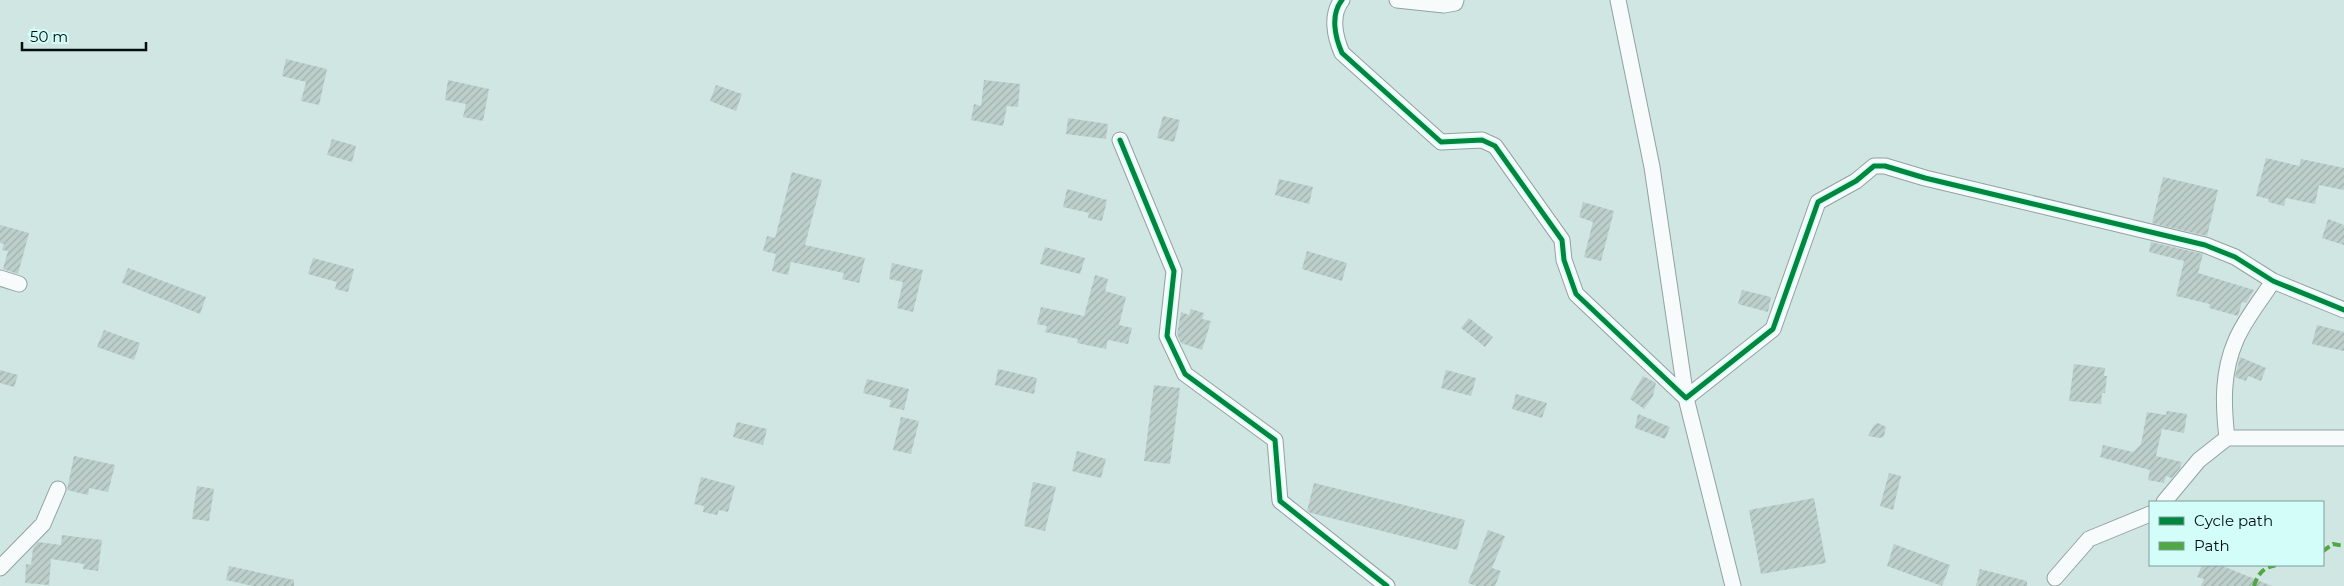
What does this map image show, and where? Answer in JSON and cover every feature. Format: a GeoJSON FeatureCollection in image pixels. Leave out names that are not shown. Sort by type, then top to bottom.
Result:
{"type":"FeatureCollection","features":[{"type":"Feature","properties":{"kind":"street"},"geometry":{"type":"LineString","coordinates":[[1342,0],[1337,6],[1335,19],[1336,40],[1342,53],[1441,142],[1482,140],[1495,146],[1562,240],[1564,260],[1576,294],[1686,398]]}},
{"type":"Feature","properties":{"kind":"street"},"geometry":{"type":"LineString","coordinates":[[1397,0],[1444,5],[1455,3],[1456,0]]}},
{"type":"Feature","properties":{"kind":"street"},"geometry":{"type":"LineString","coordinates":[[1618,0],[1652,167],[1686,398],[1733,586]]}},
{"type":"Feature","properties":{"kind":"street"},"geometry":{"type":"LineString","coordinates":[[1120,140],[1174,271],[1167,336],[1185,374],[1275,440],[1280,501],[1386,586]]}},
{"type":"Feature","properties":{"kind":"street"},"geometry":{"type":"LineString","coordinates":[[1686,398],[1773,329],[1818,202],[1856,181],[1874,166],[1885,166],[1926,178],[2205,244],[2235,257],[2273,281],[2344,310]]}},
{"type":"Feature","properties":{"kind":"street"},"geometry":{"type":"LineString","coordinates":[[0,278],[19,284]]}},
{"type":"Feature","properties":{"kind":"street"},"geometry":{"type":"LineString","coordinates":[[2227,438],[2223,408],[2225,372],[2236,339],[2273,281]]}},
{"type":"Feature","properties":{"kind":"street"},"geometry":{"type":"LineString","coordinates":[[2165,501],[2199,460],[2227,438],[2344,438]]}},
{"type":"Feature","properties":{"kind":"street"},"geometry":{"type":"LineString","coordinates":[[0,568],[43,524],[58,489]]}},
{"type":"Feature","properties":{"kind":"street"},"geometry":{"type":"LineString","coordinates":[[2059,583],[2089,539],[2149,514]]}},
{"type":"Feature","properties":{"kind":"building"},"geometry":{"type":"Polygon","coordinates":[[[286,59],[327,69],[319,105],[301,101],[306,82],[282,76],[286,59]]]}},
{"type":"Feature","properties":{"kind":"building"},"geometry":{"type":"Polygon","coordinates":[[[448,80],[489,89],[483,121],[463,117],[466,104],[445,100],[448,80]]]}},
{"type":"Feature","properties":{"kind":"building"},"geometry":{"type":"Polygon","coordinates":[[[984,80],[1020,84],[1018,107],[1007,106],[1003,126],[971,120],[974,104],[981,106],[984,80]]]}},
{"type":"Feature","properties":{"kind":"building"},"geometry":{"type":"Polygon","coordinates":[[[716,85],[742,94],[736,111],[710,101],[716,85]]]}},
{"type":"Feature","properties":{"kind":"building"},"geometry":{"type":"Polygon","coordinates":[[[1163,116],[1180,120],[1174,142],[1157,138],[1163,116]]]}},
{"type":"Feature","properties":{"kind":"building"},"geometry":{"type":"Polygon","coordinates":[[[1068,118],[1108,124],[1106,139],[1066,134],[1068,118]]]}},
{"type":"Feature","properties":{"kind":"building"},"geometry":{"type":"Polygon","coordinates":[[[332,139],[356,146],[352,162],[327,155],[332,139]]]}},
{"type":"Feature","properties":{"kind":"building"},"geometry":{"type":"Polygon","coordinates":[[[2266,158],[2299,166],[2301,159],[2344,168],[2344,190],[2319,185],[2315,204],[2286,198],[2284,206],[2268,202],[2269,199],[2256,196],[2266,158]]]}},
{"type":"Feature","properties":{"kind":"building"},"geometry":{"type":"Polygon","coordinates":[[[792,172],[822,180],[805,245],[865,258],[859,283],[842,279],[844,273],[791,262],[788,275],[772,271],[776,254],[763,251],[767,236],[775,238],[792,172]]]}},
{"type":"Feature","properties":{"kind":"building"},"geometry":{"type":"Polygon","coordinates":[[[2163,177],[2218,190],[2207,236],[2152,223],[2163,177]]]}},
{"type":"Feature","properties":{"kind":"building"},"geometry":{"type":"Polygon","coordinates":[[[1279,179],[1313,187],[1309,204],[1275,195],[1279,179]]]}},
{"type":"Feature","properties":{"kind":"building"},"geometry":{"type":"Polygon","coordinates":[[[1067,189],[1107,200],[1102,221],[1088,218],[1089,213],[1063,207],[1067,189]]]}},
{"type":"Feature","properties":{"kind":"building"},"geometry":{"type":"Polygon","coordinates":[[[1583,202],[1614,211],[1601,261],[1584,257],[1593,222],[1579,217],[1583,202]]]}},
{"type":"Feature","properties":{"kind":"building"},"geometry":{"type":"Polygon","coordinates":[[[2328,219],[2344,225],[2344,245],[2322,238],[2328,219]]]}},
{"type":"Feature","properties":{"kind":"building"},"geometry":{"type":"Polygon","coordinates":[[[0,225],[29,233],[18,274],[3,269],[8,251],[2,250],[4,244],[0,243],[0,225]]]}},
{"type":"Feature","properties":{"kind":"building"},"geometry":{"type":"Polygon","coordinates":[[[2151,242],[2203,254],[2198,273],[2254,290],[2246,303],[2242,302],[2238,316],[2209,308],[2210,304],[2176,296],[2184,261],[2149,252],[2151,242]]]}},
{"type":"Feature","properties":{"kind":"building"},"geometry":{"type":"Polygon","coordinates":[[[1045,247],[1085,258],[1080,274],[1040,264],[1045,247]]]}},
{"type":"Feature","properties":{"kind":"building"},"geometry":{"type":"Polygon","coordinates":[[[1307,251],[1347,263],[1342,281],[1302,269],[1307,251]]]}},
{"type":"Feature","properties":{"kind":"building"},"geometry":{"type":"Polygon","coordinates":[[[313,258],[354,269],[348,292],[335,289],[337,282],[308,274],[313,258]]]}},
{"type":"Feature","properties":{"kind":"building"},"geometry":{"type":"Polygon","coordinates":[[[892,263],[923,270],[913,312],[897,308],[903,282],[889,279],[892,263]]]}},
{"type":"Feature","properties":{"kind":"building"},"geometry":{"type":"Polygon","coordinates":[[[128,268],[206,297],[200,314],[122,283],[128,268]]]}},
{"type":"Feature","properties":{"kind":"building"},"geometry":{"type":"Polygon","coordinates":[[[1095,275],[1108,279],[1105,291],[1126,297],[1119,325],[1132,328],[1128,344],[1108,340],[1106,349],[1077,343],[1078,339],[1045,332],[1047,326],[1037,324],[1041,307],[1084,316],[1095,275]]]}},
{"type":"Feature","properties":{"kind":"building"},"geometry":{"type":"Polygon","coordinates":[[[1742,290],[1771,297],[1768,312],[1738,304],[1742,290]]]}},
{"type":"Feature","properties":{"kind":"building"},"geometry":{"type":"Polygon","coordinates":[[[1191,309],[1204,313],[1202,319],[1211,321],[1202,350],[1181,343],[1177,334],[1181,312],[1189,315],[1191,309]]]}},
{"type":"Feature","properties":{"kind":"building"},"geometry":{"type":"Polygon","coordinates":[[[1469,318],[1493,337],[1485,347],[1461,328],[1469,318]]]}},
{"type":"Feature","properties":{"kind":"building"},"geometry":{"type":"Polygon","coordinates":[[[2317,325],[2344,332],[2344,351],[2312,344],[2317,325]]]}},
{"type":"Feature","properties":{"kind":"building"},"geometry":{"type":"Polygon","coordinates":[[[104,330],[140,343],[134,360],[97,347],[104,330]]]}},
{"type":"Feature","properties":{"kind":"building"},"geometry":{"type":"Polygon","coordinates":[[[2240,357],[2266,368],[2261,381],[2248,376],[2246,381],[2235,377],[2240,357]]]}},
{"type":"Feature","properties":{"kind":"building"},"geometry":{"type":"Polygon","coordinates":[[[2074,364],[2105,368],[2104,376],[2107,376],[2105,393],[2102,393],[2101,404],[2069,401],[2074,364]]]}},
{"type":"Feature","properties":{"kind":"building"},"geometry":{"type":"Polygon","coordinates":[[[998,369],[1037,378],[1034,394],[995,385],[998,369]]]}},
{"type":"Feature","properties":{"kind":"building"},"geometry":{"type":"Polygon","coordinates":[[[0,370],[18,375],[14,387],[0,383],[0,370]]]}},
{"type":"Feature","properties":{"kind":"building"},"geometry":{"type":"Polygon","coordinates":[[[1446,370],[1476,378],[1471,396],[1441,388],[1446,370]]]}},
{"type":"Feature","properties":{"kind":"building"},"geometry":{"type":"Polygon","coordinates":[[[1643,376],[1656,383],[1653,396],[1644,409],[1630,399],[1643,376]]]}},
{"type":"Feature","properties":{"kind":"building"},"geometry":{"type":"Polygon","coordinates":[[[867,379],[909,389],[904,410],[889,407],[891,400],[863,393],[867,379]]]}},
{"type":"Feature","properties":{"kind":"building"},"geometry":{"type":"Polygon","coordinates":[[[1154,385],[1180,388],[1170,464],[1144,461],[1154,385]]]}},
{"type":"Feature","properties":{"kind":"building"},"geometry":{"type":"Polygon","coordinates":[[[1516,394],[1547,403],[1542,418],[1512,409],[1516,394]]]}},
{"type":"Feature","properties":{"kind":"building"},"geometry":{"type":"Polygon","coordinates":[[[2167,411],[2187,414],[2184,433],[2162,429],[2156,456],[2182,462],[2172,478],[2166,476],[2164,483],[2148,480],[2150,470],[2100,457],[2103,445],[2133,452],[2141,444],[2147,412],[2166,415],[2167,411]]]}},
{"type":"Feature","properties":{"kind":"building"},"geometry":{"type":"Polygon","coordinates":[[[1638,414],[1670,427],[1665,439],[1635,428],[1638,414]]]}},
{"type":"Feature","properties":{"kind":"building"},"geometry":{"type":"Polygon","coordinates":[[[901,417],[919,421],[911,454],[893,450],[901,417]]]}},
{"type":"Feature","properties":{"kind":"building"},"geometry":{"type":"Polygon","coordinates":[[[737,422],[767,429],[763,445],[733,437],[737,422]]]}},
{"type":"Feature","properties":{"kind":"building"},"geometry":{"type":"Polygon","coordinates":[[[1878,423],[1886,427],[1884,436],[1880,438],[1868,436],[1874,425],[1878,423]]]}},
{"type":"Feature","properties":{"kind":"building"},"geometry":{"type":"Polygon","coordinates":[[[1077,451],[1106,459],[1101,478],[1072,471],[1077,451]]]}},
{"type":"Feature","properties":{"kind":"building"},"geometry":{"type":"Polygon","coordinates":[[[74,456],[115,465],[108,492],[89,488],[88,495],[67,490],[74,456]]]}},
{"type":"Feature","properties":{"kind":"building"},"geometry":{"type":"Polygon","coordinates":[[[1889,473],[1901,476],[1893,510],[1880,506],[1889,473]]]}},
{"type":"Feature","properties":{"kind":"building"},"geometry":{"type":"Polygon","coordinates":[[[701,477],[735,486],[728,512],[719,510],[717,515],[703,512],[704,506],[694,504],[701,477]]]}},
{"type":"Feature","properties":{"kind":"building"},"geometry":{"type":"Polygon","coordinates":[[[1033,482],[1056,487],[1045,531],[1024,526],[1033,482]]]}},
{"type":"Feature","properties":{"kind":"building"},"geometry":{"type":"Polygon","coordinates":[[[1314,483],[1465,520],[1457,550],[1311,513],[1307,511],[1314,483]]]}},
{"type":"Feature","properties":{"kind":"building"},"geometry":{"type":"Polygon","coordinates":[[[197,486],[214,489],[209,521],[192,519],[197,486]]]}},
{"type":"Feature","properties":{"kind":"building"},"geometry":{"type":"Polygon","coordinates":[[[1814,498],[1826,563],[1761,574],[1749,510],[1814,498]]]}},
{"type":"Feature","properties":{"kind":"building"},"geometry":{"type":"Polygon","coordinates":[[[1488,530],[1505,536],[1492,568],[1501,571],[1495,586],[1476,586],[1468,583],[1488,530]]]}},
{"type":"Feature","properties":{"kind":"building"},"geometry":{"type":"Polygon","coordinates":[[[62,535],[102,540],[98,571],[83,569],[84,564],[51,559],[49,585],[25,583],[26,564],[31,565],[33,548],[38,542],[61,545],[62,535]]]}},
{"type":"Feature","properties":{"kind":"building"},"geometry":{"type":"Polygon","coordinates":[[[1894,544],[1950,565],[1942,586],[1887,566],[1894,544]]]}},
{"type":"Feature","properties":{"kind":"building"},"geometry":{"type":"Polygon","coordinates":[[[229,566],[294,580],[294,586],[253,586],[226,580],[229,566]]]}},
{"type":"Feature","properties":{"kind":"building"},"geometry":{"type":"Polygon","coordinates":[[[2202,566],[2222,566],[2272,586],[2201,586],[2204,579],[2197,577],[2202,566]]]}},
{"type":"Feature","properties":{"kind":"building"},"geometry":{"type":"Polygon","coordinates":[[[1980,569],[2027,581],[2027,586],[1976,586],[1980,569]]]}},
{"type":"Feature","properties":{"kind":"marked path"},"geometry":{"type":"LineString","coordinates":[[2324,550],[2333,544],[2344,546]]}},
{"type":"Feature","properties":{"kind":"marked path"},"geometry":{"type":"LineString","coordinates":[[2254,586],[2262,571],[2272,566]]}},
{"type":"Feature","properties":{"kind":"cycle path"},"geometry":{"type":"LineString","coordinates":[[1342,0],[1338,6],[1335,19],[1337,40],[1342,53],[1441,142],[1482,140],[1495,146],[1562,240],[1564,260],[1576,294],[1686,398],[1773,329],[1818,202],[1856,181],[1874,166],[1885,166],[1925,178],[2205,245],[2235,257],[2273,281],[2344,310]]}},
{"type":"Feature","properties":{"kind":"cycle path"},"geometry":{"type":"LineString","coordinates":[[1120,140],[1174,271],[1167,336],[1185,374],[1275,440],[1280,501],[1387,586]]}}]}
